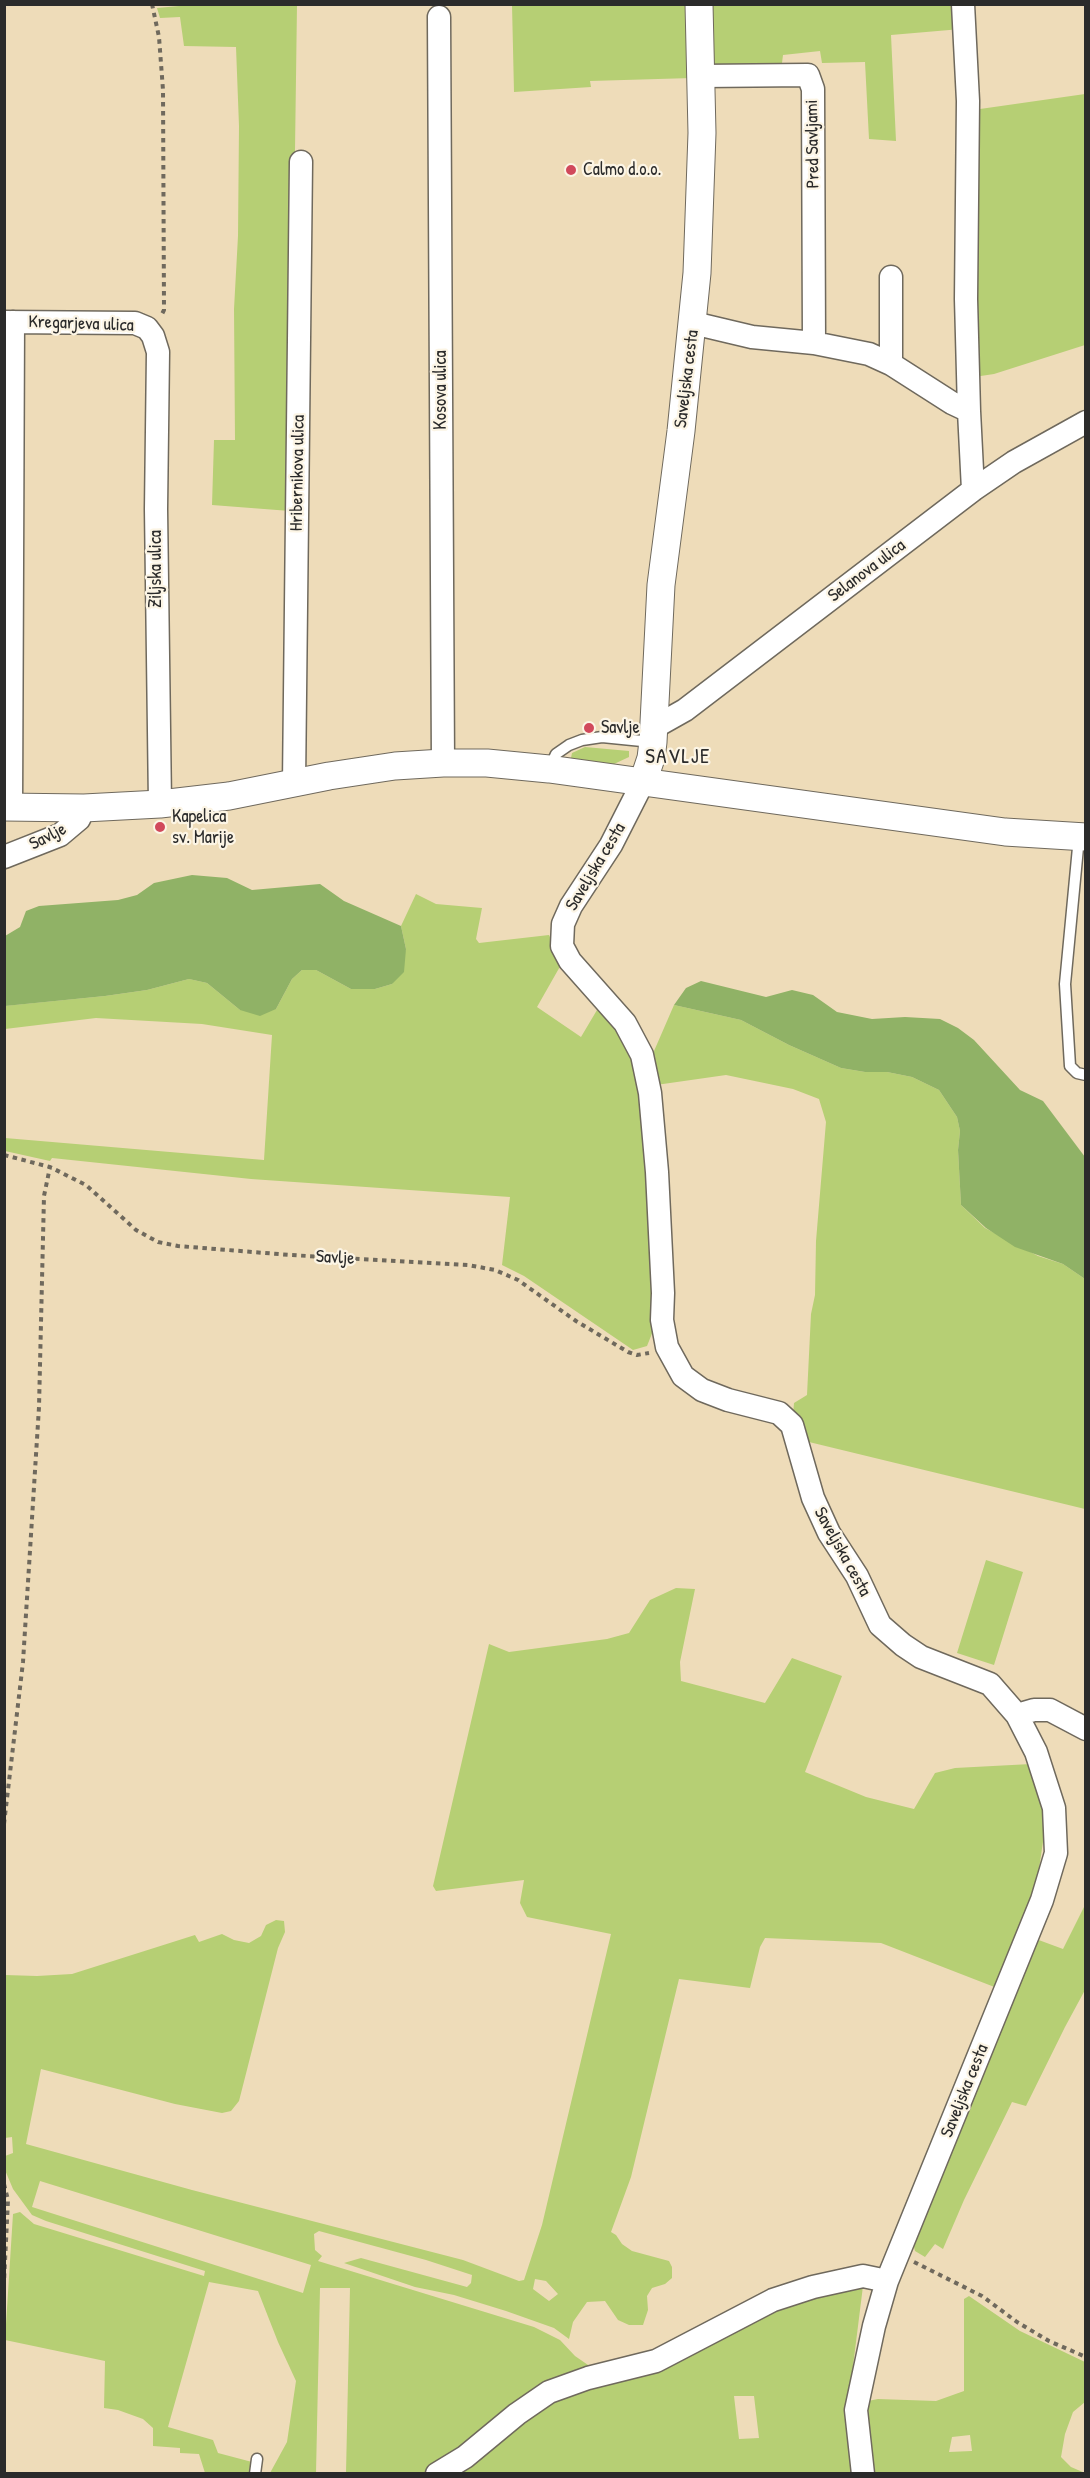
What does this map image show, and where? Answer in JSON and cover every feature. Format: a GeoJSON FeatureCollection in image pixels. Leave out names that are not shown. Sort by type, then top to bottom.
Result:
{"type":"FeatureCollection","features":[{"type":"Feature","properties":{"kind":"street","name":"Saveljska cesta"},"geometry":{"type":"LineString","coordinates":[[699,4],[700,218],[693,323],[661,585],[651,758],[643,782],[611,845],[570,906],[563,924],[562,946],[570,961],[625,1023],[642,1055],[650,1093],[657,1172],[663,1293],[662,1320],[667,1347],[683,1376],[702,1390],[728,1400],[779,1413],[792,1425],[813,1498],[829,1533],[857,1576],[880,1624],[921,1657],[990,1684],[1017,1715],[1036,1752],[1054,1808],[1056,1853],[1026,1942],[897,2255],[874,2326],[856,2410],[863,2474]]}},
{"type":"Feature","properties":{"kind":"street"},"geometry":{"type":"LineString","coordinates":[[963,4],[968,101],[966,299],[973,490]]}},
{"type":"Feature","properties":{"kind":"street","name":"Kosova ulica"},"geometry":{"type":"LineString","coordinates":[[439,16],[443,763]]}},
{"type":"Feature","properties":{"kind":"street","name":"Pred Savljami"},"geometry":{"type":"LineString","coordinates":[[701,76],[808,75],[813,89],[813,332]]}},
{"type":"Feature","properties":{"kind":"street","name":"Hribernikova ulica"},"geometry":{"type":"LineString","coordinates":[[294,783],[301,162]]}},
{"type":"Feature","properties":{"kind":"street"},"geometry":{"type":"LineString","coordinates":[[891,277],[891,364]]}},
{"type":"Feature","properties":{"kind":"street","name":"Kregarjeva ulica"},"geometry":{"type":"LineString","coordinates":[[9,322],[135,323],[147,328],[153,336]]}},
{"type":"Feature","properties":{"kind":"street"},"geometry":{"type":"LineString","coordinates":[[8,807],[9,322]]}},
{"type":"Feature","properties":{"kind":"street"},"geometry":{"type":"LineString","coordinates":[[693,323],[752,337],[813,332],[891,364],[952,403],[969,411]]}},
{"type":"Feature","properties":{"kind":"street","name":"Ziljska ulica"},"geometry":{"type":"LineString","coordinates":[[153,336],[158,352],[156,553],[160,804]]}},
{"type":"Feature","properties":{"kind":"street","name":"Selanova ulica"},"geometry":{"type":"LineString","coordinates":[[653,735],[973,490],[1014,462],[1086,422]]}},
{"type":"Feature","properties":{"kind":"street","name":"Savlje"},"geometry":{"type":"LineString","coordinates":[[8,807],[84,808],[160,804],[228,796],[375,769],[443,763],[487,763],[549,769],[936,824],[1005,832],[1082,836]]}},
{"type":"Feature","properties":{"kind":"street","name":"Savlje"},"geometry":{"type":"LineString","coordinates":[[4,857],[60,835],[79,819],[84,808]]}},
{"type":"Feature","properties":{"kind":"street"},"geometry":{"type":"LineString","coordinates":[[1017,1715],[1034,1710],[1050,1710],[1086,1729]]}},
{"type":"Feature","properties":{"kind":"street"},"geometry":{"type":"LineString","coordinates":[[437,2474],[465,2457],[517,2414],[549,2392],[588,2378],[656,2361],[773,2300],[813,2287],[863,2276],[887,2281]]}},
{"type":"Feature","properties":{"kind":"lane"},"geometry":{"type":"LineString","coordinates":[[549,769],[556,754],[582,740],[653,735]]}},
{"type":"Feature","properties":{"kind":"lane"},"geometry":{"type":"LineString","coordinates":[[1082,836],[1065,984],[1070,1066],[1077,1073],[1086,1074]]}},
{"type":"Feature","properties":{"kind":"lane"},"geometry":{"type":"LineString","coordinates":[[255,2474],[257,2459]]}},
{"type":"Feature","properties":{"kind":"path"},"geometry":{"type":"LineString","coordinates":[[152,4],[159,37],[163,90],[164,310],[153,336]]}},
{"type":"Feature","properties":{"kind":"path","name":"Savlje"},"geometry":{"type":"LineString","coordinates":[[4,1155],[50,1167],[86,1185],[136,1230],[158,1242],[223,1250],[468,1265],[495,1270],[518,1280],[576,1321],[628,1352],[637,1355],[667,1347]]}},
{"type":"Feature","properties":{"kind":"path"},"geometry":{"type":"LineString","coordinates":[[4,1824],[23,1662],[39,1407],[44,1196],[50,1167]]}},
{"type":"Feature","properties":{"kind":"path"},"geometry":{"type":"LineString","coordinates":[[4,2184],[8,2200],[4,2282]]}},
{"type":"Feature","properties":{"kind":"path"},"geometry":{"type":"LineString","coordinates":[[897,2255],[982,2296],[1025,2327],[1049,2341],[1086,2357]]}},
{"type":"Feature","properties":{"kind":"green space"},"geometry":{"type":"Polygon","coordinates":[[[201,4],[297,5],[290,511],[212,505],[214,440],[235,440],[234,309],[238,236],[239,126],[236,47],[184,46],[180,17],[160,18],[157,8],[201,4]]]}},
{"type":"Feature","properties":{"kind":"green space"},"geometry":{"type":"Polygon","coordinates":[[[512,5],[690,5],[692,78],[590,81],[591,87],[514,92],[512,5]]]}},
{"type":"Feature","properties":{"kind":"green space"},"geometry":{"type":"Polygon","coordinates":[[[711,5],[959,5],[961,29],[891,35],[896,141],[869,139],[865,62],[822,63],[820,51],[783,55],[782,63],[714,70],[711,5]]]}},
{"type":"Feature","properties":{"kind":"green space"},"geometry":{"type":"Polygon","coordinates":[[[1085,94],[1085,345],[994,374],[974,377],[973,110],[1085,94]]]}},
{"type":"Feature","properties":{"kind":"green space"},"geometry":{"type":"Polygon","coordinates":[[[585,747],[629,751],[629,757],[614,764],[571,758],[572,753],[585,747]]]}},
{"type":"Feature","properties":{"kind":"green space"},"geometry":{"type":"Polygon","coordinates":[[[192,875],[227,878],[252,890],[320,884],[344,901],[401,926],[406,949],[404,972],[392,984],[375,989],[351,989],[316,970],[302,970],[292,979],[276,1009],[260,1016],[240,1010],[207,983],[189,979],[147,990],[5,1006],[5,936],[20,927],[26,911],[39,906],[118,900],[137,895],[154,883],[192,875]]]}},
{"type":"Feature","properties":{"kind":"green space"},"geometry":{"type":"Polygon","coordinates":[[[416,894],[436,904],[482,908],[476,939],[479,943],[549,935],[562,963],[537,1007],[581,1037],[597,1010],[616,1026],[628,1041],[644,1088],[657,1296],[653,1331],[647,1346],[633,1350],[524,1276],[502,1265],[510,1197],[251,1179],[52,1158],[50,1161],[5,1151],[5,1138],[264,1160],[272,1035],[202,1024],[96,1018],[5,1029],[4,1006],[147,990],[189,979],[207,983],[240,1010],[276,1009],[292,979],[302,970],[316,970],[351,989],[375,989],[392,984],[406,949],[401,926],[416,894]]]}},
{"type":"Feature","properties":{"kind":"green space"},"geometry":{"type":"Polygon","coordinates":[[[701,981],[766,997],[792,990],[813,995],[837,1012],[872,1019],[905,1017],[940,1019],[958,1028],[974,1040],[1020,1090],[1043,1101],[1085,1157],[1085,1279],[1063,1264],[1015,1247],[986,1228],[961,1205],[958,1150],[960,1131],[957,1117],[939,1090],[912,1077],[887,1072],[865,1072],[841,1068],[741,1020],[674,1005],[686,988],[701,981]]]}},
{"type":"Feature","properties":{"kind":"green space"},"geometry":{"type":"Polygon","coordinates":[[[674,1005],[741,1020],[841,1068],[865,1072],[887,1072],[912,1077],[939,1090],[957,1117],[960,1131],[958,1150],[961,1205],[985,1228],[1038,1256],[1063,1264],[1085,1279],[1085,1509],[809,1442],[793,1415],[794,1403],[807,1395],[826,1122],[819,1099],[793,1089],[726,1075],[656,1085],[651,1058],[674,1005]]]}},
{"type":"Feature","properties":{"kind":"green space"},"geometry":{"type":"Polygon","coordinates":[[[986,1560],[1023,1572],[994,1665],[957,1653],[986,1560]]]}},
{"type":"Feature","properties":{"kind":"green space"},"geometry":{"type":"Polygon","coordinates":[[[676,1588],[695,1589],[680,1662],[681,1681],[765,1703],[792,1658],[842,1676],[805,1772],[866,1797],[914,1809],[935,1773],[955,1768],[1031,1764],[1038,1783],[1045,1828],[1039,1869],[1022,1928],[997,1988],[881,1943],[765,1938],[760,1947],[750,1988],[679,1979],[631,2177],[611,2232],[632,2251],[669,2261],[672,2267],[672,2278],[665,2284],[652,2288],[647,2296],[648,2310],[643,2325],[629,2325],[618,2320],[605,2301],[587,2302],[573,2322],[569,2339],[554,2328],[506,2311],[454,2295],[415,2287],[344,2263],[361,2258],[467,2287],[471,2283],[472,2275],[319,2231],[314,2234],[315,2250],[322,2256],[318,2261],[534,2327],[560,2340],[575,2356],[591,2367],[425,2473],[346,2473],[350,2288],[320,2288],[316,2473],[270,2473],[287,2442],[296,2381],[258,2291],[209,2282],[168,2427],[213,2440],[218,2453],[252,2462],[250,2473],[205,2473],[199,2454],[180,2453],[180,2448],[153,2446],[153,2428],[143,2419],[118,2410],[104,2408],[105,2361],[5,2340],[13,2214],[20,2212],[34,2224],[204,2276],[205,2271],[46,2221],[32,2215],[13,2189],[5,2170],[5,2156],[13,2153],[12,2137],[5,2138],[5,1975],[72,1974],[195,1935],[199,1942],[222,1934],[234,1940],[249,1943],[261,1936],[266,1925],[276,1920],[284,1921],[285,1932],[278,1948],[239,2101],[231,2111],[222,2113],[175,2104],[41,2069],[26,2144],[192,2190],[463,2260],[519,2281],[524,2280],[542,2225],[611,1934],[527,1917],[520,1903],[524,1880],[436,1891],[433,1886],[489,1644],[509,1652],[607,1639],[629,1633],[650,1600],[676,1588]],[[40,2181],[32,2207],[303,2293],[311,2265],[40,2181]],[[535,2279],[533,2289],[549,2301],[558,2294],[546,2281],[535,2279]]]}},
{"type":"Feature","properties":{"kind":"green space"},"geometry":{"type":"Polygon","coordinates":[[[1085,1905],[1085,1990],[1026,2106],[1012,2102],[964,2200],[943,2249],[935,2244],[925,2257],[915,2251],[913,2243],[988,2064],[1036,1939],[1063,1949],[1085,1905]]]}},
{"type":"Feature","properties":{"kind":"green space"},"geometry":{"type":"Polygon","coordinates":[[[863,2286],[847,2414],[855,2473],[448,2474],[531,2409],[779,2302],[863,2286]],[[734,2396],[739,2439],[759,2438],[754,2396],[734,2396]]]}},
{"type":"Feature","properties":{"kind":"green space"},"geometry":{"type":"Polygon","coordinates":[[[969,2296],[1020,2331],[1085,2362],[1085,2402],[1073,2412],[1065,2434],[1061,2457],[1071,2467],[1085,2473],[872,2473],[865,2424],[868,2401],[878,2399],[936,2401],[964,2391],[964,2299],[969,2296]],[[970,2435],[952,2437],[949,2452],[972,2451],[970,2435]]]}},
{"type":"Feature","properties":{"kind":"place","name":"Calmo d.o.o."},"geometry":{"type":"Point","coordinates":[571,170]}},
{"type":"Feature","properties":{"kind":"place","name":"Savlje"},"geometry":{"type":"Point","coordinates":[589,728]}},
{"type":"Feature","properties":{"kind":"place","name":"Kapelica sv. Marije"},"geometry":{"type":"Point","coordinates":[160,827]}},
{"type":"Feature","properties":{"kind":"district","name":"SAVLJE"},"geometry":{"type":"Point","coordinates":[678,757]}}]}
